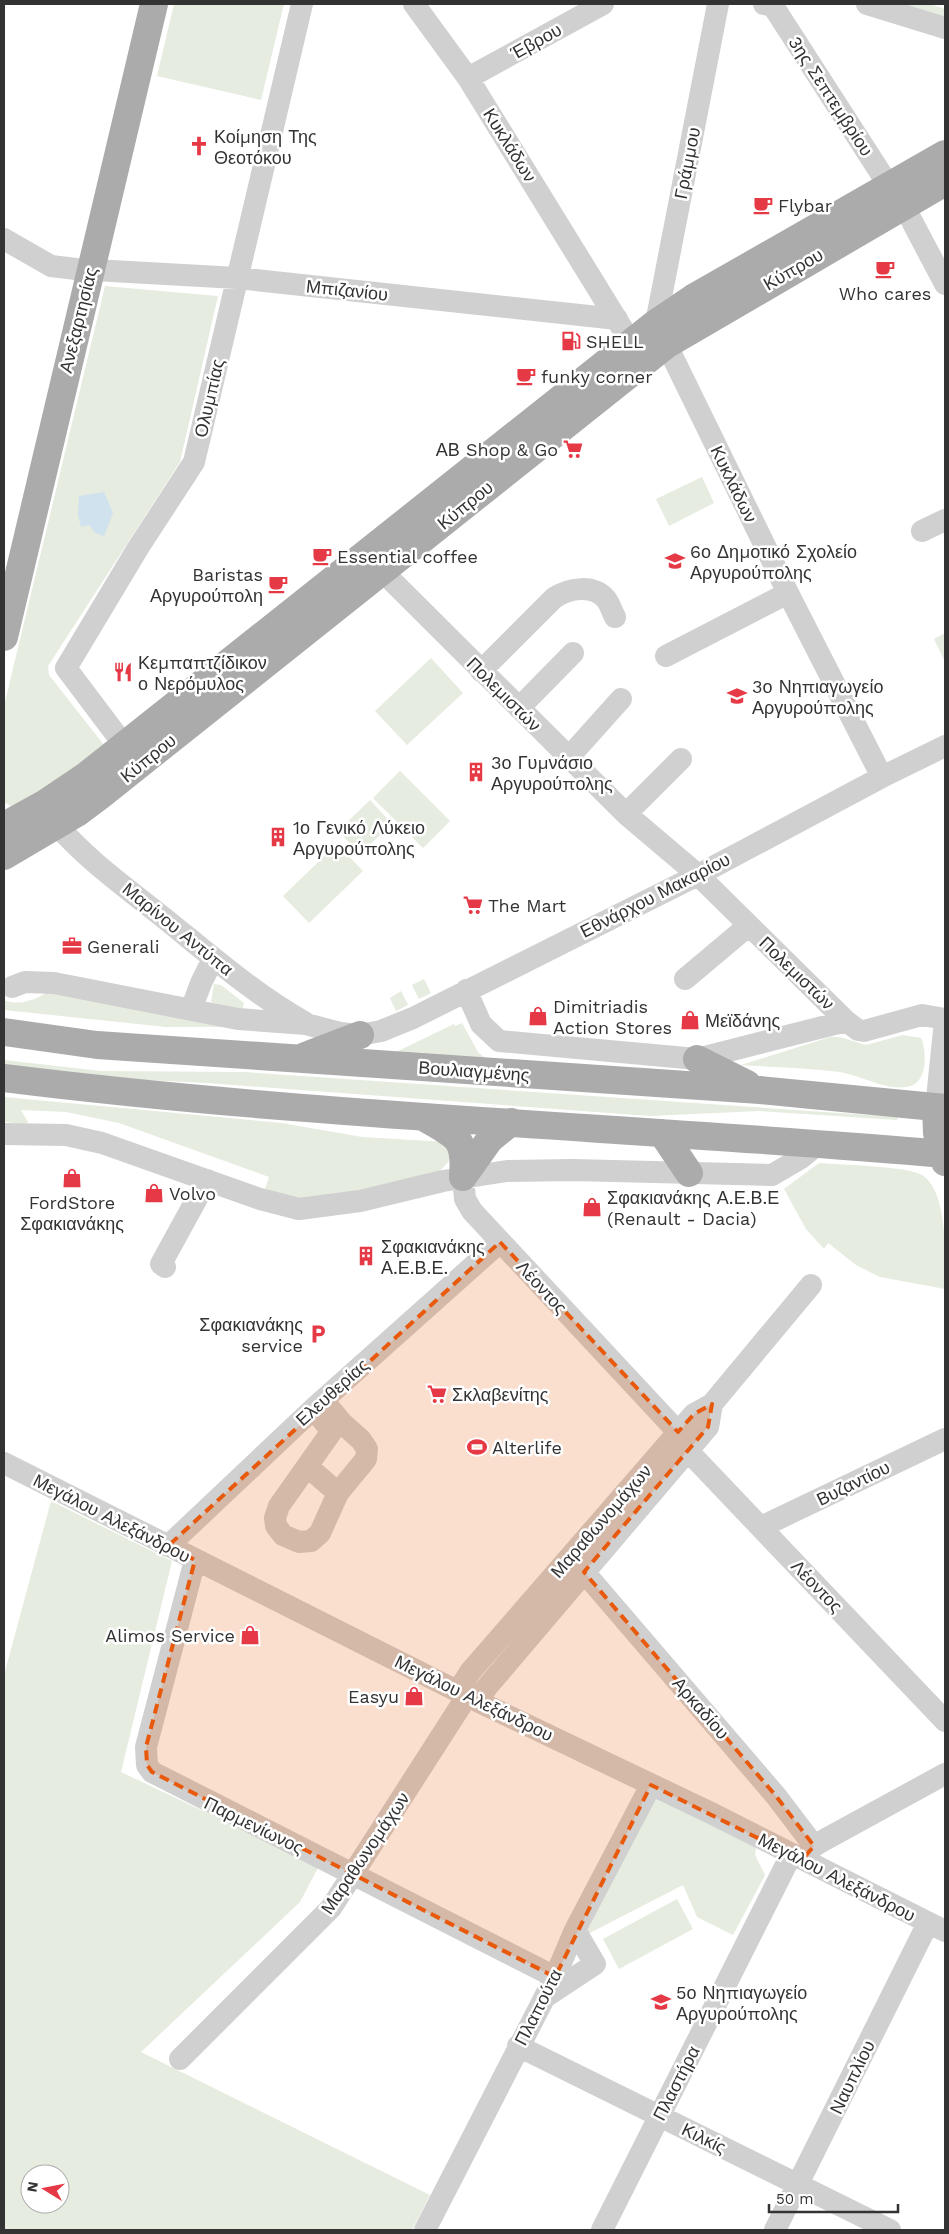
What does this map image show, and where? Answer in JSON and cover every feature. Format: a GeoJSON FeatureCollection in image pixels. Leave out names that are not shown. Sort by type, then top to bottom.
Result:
{"type":"FeatureCollection","features":[{"type":"Feature","properties":{"kind":"main road","name":"Ανεξαρτησίας"},"geometry":{"type":"LineString","coordinates":[[4,637],[138,4]]}},
{"type":"Feature","properties":{"kind":"main road","name":"Ανεξαρτησίας"},"geometry":{"type":"LineString","coordinates":[[4,568],[154,4]]}},
{"type":"Feature","properties":{"kind":"main road","name":"Κύπρου"},"geometry":{"type":"LineString","coordinates":[[4,856],[57,825],[101,795],[382,571],[661,334],[896,196],[945,154]]}},
{"type":"Feature","properties":{"kind":"main road","name":"Κύπρου"},"geometry":{"type":"LineString","coordinates":[[896,196],[945,182]]}},
{"type":"Feature","properties":{"kind":"main road","name":"Κύπρου"},"geometry":{"type":"LineString","coordinates":[[4,826],[62,792],[124,745],[624,330],[661,334]]}},
{"type":"Feature","properties":{"kind":"main road","name":"Βουλιαγμένης"},"geometry":{"type":"LineString","coordinates":[[4,1032],[97,1045],[760,1090],[941,1108]]}},
{"type":"Feature","properties":{"kind":"main road"},"geometry":{"type":"LineString","coordinates":[[298,1059],[360,1035]]}},
{"type":"Feature","properties":{"kind":"main road"},"geometry":{"type":"LineString","coordinates":[[697,1059],[760,1090]]}},
{"type":"Feature","properties":{"kind":"main road"},"geometry":{"type":"LineString","coordinates":[[4,1078],[96,1090],[423,1117],[662,1133],[944,1156],[937,1133],[941,1108]]}},
{"type":"Feature","properties":{"kind":"main road"},"geometry":{"type":"LineString","coordinates":[[423,1117],[453,1134],[462,1145],[464,1157],[463,1177]]}},
{"type":"Feature","properties":{"kind":"main road"},"geometry":{"type":"LineString","coordinates":[[463,1177],[490,1139],[510,1122]]}},
{"type":"Feature","properties":{"kind":"main road"},"geometry":{"type":"LineString","coordinates":[[662,1133],[689,1172]]}},
{"type":"Feature","properties":{"kind":"street","name":"Ολυμπίας"},"geometry":{"type":"LineString","coordinates":[[124,745],[66,668],[138,548],[194,462],[302,4]]}},
{"type":"Feature","properties":{"kind":"street","name":"Κυκλάδων"},"geometry":{"type":"LineString","coordinates":[[414,4],[468,78],[624,330]]}},
{"type":"Feature","properties":{"kind":"street","name":"Έβρου"},"geometry":{"type":"LineString","coordinates":[[468,78],[604,4]]}},
{"type":"Feature","properties":{"kind":"street","name":"Γράμμου"},"geometry":{"type":"LineString","coordinates":[[661,334],[718,4]]}},
{"type":"Feature","properties":{"kind":"street"},"geometry":{"type":"LineString","coordinates":[[867,4],[945,28]]}},
{"type":"Feature","properties":{"kind":"street","name":"3ης Σεπτεμβρίου"},"geometry":{"type":"LineString","coordinates":[[770,5],[896,196],[945,284]]}},
{"type":"Feature","properties":{"kind":"street","name":"Μπιζανίου"},"geometry":{"type":"LineString","coordinates":[[4,239],[51,266],[83,270],[158,272],[237,278],[624,330]]}},
{"type":"Feature","properties":{"kind":"street","name":"Κυκλάδων"},"geometry":{"type":"LineString","coordinates":[[661,334],[788,594],[882,777]]}},
{"type":"Feature","properties":{"kind":"street"},"geometry":{"type":"LineString","coordinates":[[922,531],[945,520]]}},
{"type":"Feature","properties":{"kind":"street","name":"Πολεμιστών"},"geometry":{"type":"LineString","coordinates":[[382,571],[626,814],[698,875],[846,1021]]}},
{"type":"Feature","properties":{"kind":"street"},"geometry":{"type":"LineString","coordinates":[[477,667],[562,593],[577,590],[598,592],[607,600],[615,618]]}},
{"type":"Feature","properties":{"kind":"street"},"geometry":{"type":"LineString","coordinates":[[666,656],[788,594]]}},
{"type":"Feature","properties":{"kind":"street"},"geometry":{"type":"LineString","coordinates":[[477,667],[534,602]]}},
{"type":"Feature","properties":{"kind":"street"},"geometry":{"type":"LineString","coordinates":[[519,708],[573,653]]}},
{"type":"Feature","properties":{"kind":"street"},"geometry":{"type":"LineString","coordinates":[[569,757],[621,699]]}},
{"type":"Feature","properties":{"kind":"street","name":"Εθνάρχου Μακαρίου"},"geometry":{"type":"LineString","coordinates":[[306,1024],[340,1033],[360,1035],[381,1031],[406,1021],[698,875],[882,777],[945,746]]}},
{"type":"Feature","properties":{"kind":"street"},"geometry":{"type":"LineString","coordinates":[[626,814],[681,758]]}},
{"type":"Feature","properties":{"kind":"street","name":"Μαρίνου Αντύπα"},"geometry":{"type":"LineString","coordinates":[[57,825],[69,839],[103,869],[213,959],[288,1014],[306,1024]]}},
{"type":"Feature","properties":{"kind":"street"},"geometry":{"type":"LineString","coordinates":[[685,979],[748,926]]}},
{"type":"Feature","properties":{"kind":"street"},"geometry":{"type":"LineString","coordinates":[[191,1010],[201,983],[213,959]]}},
{"type":"Feature","properties":{"kind":"street"},"geometry":{"type":"LineString","coordinates":[[12,987],[25,982],[54,983],[261,1022],[306,1024]]}},
{"type":"Feature","properties":{"kind":"street"},"geometry":{"type":"LineString","coordinates":[[466,990],[481,1024],[499,1041],[697,1059],[846,1021],[852,1027],[864,1031],[922,1015],[945,1020],[941,1108]]}},
{"type":"Feature","properties":{"kind":"street"},"geometry":{"type":"LineString","coordinates":[[4,1134],[66,1135],[102,1143],[260,1199],[299,1209],[360,1201],[463,1177],[507,1171],[573,1170],[772,1175],[801,1158],[816,1145]]}},
{"type":"Feature","properties":{"kind":"street","name":"Λέοντος"},"geometry":{"type":"LineString","coordinates":[[463,1177],[464,1192],[468,1205],[500,1242],[761,1527],[945,1721]]}},
{"type":"Feature","properties":{"kind":"street"},"geometry":{"type":"LineString","coordinates":[[165,1267],[161,1264],[208,1180]]}},
{"type":"Feature","properties":{"kind":"street","name":"Ελευθερίας"},"geometry":{"type":"LineString","coordinates":[[168,1546],[318,1404],[500,1242]]}},
{"type":"Feature","properties":{"kind":"street","name":"Μαραθωνομάχων"},"geometry":{"type":"LineString","coordinates":[[180,2059],[331,1908],[467,1696],[470,1672],[683,1442],[708,1427],[712,1404],[810,1286]]}},
{"type":"Feature","properties":{"kind":"street"},"geometry":{"type":"LineString","coordinates":[[318,1404],[337,1427],[361,1440],[367,1449],[366,1458],[338,1493],[320,1534],[311,1541],[299,1542],[283,1535],[276,1526],[275,1518],[279,1506],[337,1427]]}},
{"type":"Feature","properties":{"kind":"street","name":"Βυζαντίου"},"geometry":{"type":"LineString","coordinates":[[761,1527],[945,1440]]}},
{"type":"Feature","properties":{"kind":"street","name":"Μαραθωνομάχων"},"geometry":{"type":"LineString","coordinates":[[467,1696],[487,1687],[584,1572],[683,1442]]}},
{"type":"Feature","properties":{"kind":"street","name":"Μεγάλου Αλεξάνδρου"},"geometry":{"type":"LineString","coordinates":[[4,1465],[467,1696],[651,1785],[802,1854],[937,1927]]}},
{"type":"Feature","properties":{"kind":"street"},"geometry":{"type":"LineString","coordinates":[[308,1467],[338,1493]]}},
{"type":"Feature","properties":{"kind":"street","name":"Παρμενίωνος"},"geometry":{"type":"LineString","coordinates":[[195,1560],[146,1747],[147,1765],[159,1778],[555,1977]]}},
{"type":"Feature","properties":{"kind":"street","name":"Αρκαδίου"},"geometry":{"type":"LineString","coordinates":[[584,1572],[776,1796],[802,1854]]}},
{"type":"Feature","properties":{"kind":"street"},"geometry":{"type":"LineString","coordinates":[[802,1854],[945,1774]]}},
{"type":"Feature","properties":{"kind":"street","name":"Πλαπούτα"},"geometry":{"type":"LineString","coordinates":[[425,2230],[555,1977],[575,1930],[651,1785]]}},
{"type":"Feature","properties":{"kind":"street","name":"Πλαστήρα"},"geometry":{"type":"LineString","coordinates":[[602,2230],[660,2116],[802,1854]]}},
{"type":"Feature","properties":{"kind":"street","name":"Ναυπλίου"},"geometry":{"type":"LineString","coordinates":[[775,2230],[937,1927]]}},
{"type":"Feature","properties":{"kind":"street"},"geometry":{"type":"LineString","coordinates":[[543,1998],[595,1964],[575,1930]]}},
{"type":"Feature","properties":{"kind":"street","name":"Κιλκίς"},"geometry":{"type":"LineString","coordinates":[[518,2046],[890,2230]]}},
{"type":"Feature","properties":{"kind":"highlighted area"},"geometry":{"type":"Polygon","coordinates":[[[500,1242],[678,1432],[694,1414],[712,1404],[708,1427],[584,1572],[776,1796],[814,1846],[802,1860],[651,1785],[555,1977],[152,1772],[147,1765],[146,1747],[195,1560],[168,1546],[500,1242]]]}},
{"type":"Feature","properties":{"kind":"shaded area"},"geometry":{"type":"Polygon","coordinates":[[[174,4],[284,4],[261,100],[157,76],[174,4]]]}},
{"type":"Feature","properties":{"kind":"shaded area"},"geometry":{"type":"Polygon","coordinates":[[[903,4],[930,4],[945,9],[945,17],[903,4]]]}},
{"type":"Feature","properties":{"kind":"shaded area"},"geometry":{"type":"Polygon","coordinates":[[[105,286],[218,296],[180,462],[48,666],[49,675],[104,745],[73,770],[16,809],[4,802],[4,706],[105,286]]]}},
{"type":"Feature","properties":{"kind":"shaded area"},"geometry":{"type":"Polygon","coordinates":[[[702,477],[714,503],[669,526],[656,499],[702,477]]]}},
{"type":"Feature","properties":{"kind":"shaded area"},"geometry":{"type":"Polygon","coordinates":[[[945,633],[945,662],[934,639],[945,633]]]}},
{"type":"Feature","properties":{"kind":"shaded area"},"geometry":{"type":"Polygon","coordinates":[[[431,658],[463,693],[407,745],[375,711],[431,658]]]}},
{"type":"Feature","properties":{"kind":"shaded area"},"geometry":{"type":"Polygon","coordinates":[[[400,771],[450,821],[423,848],[373,798],[400,771]]]}},
{"type":"Feature","properties":{"kind":"shaded area"},"geometry":{"type":"Polygon","coordinates":[[[370,800],[392,824],[360,854],[338,831],[370,800]]]}},
{"type":"Feature","properties":{"kind":"shaded area"},"geometry":{"type":"Polygon","coordinates":[[[337,844],[363,871],[309,923],[283,896],[337,844]]]}},
{"type":"Feature","properties":{"kind":"shaded area"},"geometry":{"type":"Polygon","coordinates":[[[424,979],[431,993],[419,999],[412,985],[424,979]]]}},
{"type":"Feature","properties":{"kind":"shaded area"},"geometry":{"type":"Polygon","coordinates":[[[214,984],[221,985],[244,1003],[242,1010],[211,1002],[214,984]]]}},
{"type":"Feature","properties":{"kind":"shaded area"},"geometry":{"type":"Polygon","coordinates":[[[58,986],[224,1027],[166,1027],[4,1010],[4,1000],[18,1003],[25,1002],[39,997],[58,986]]]}},
{"type":"Feature","properties":{"kind":"shaded area"},"geometry":{"type":"Polygon","coordinates":[[[401,991],[408,1005],[396,1011],[390,998],[401,991]]]}},
{"type":"Feature","properties":{"kind":"shaded area"},"geometry":{"type":"Polygon","coordinates":[[[462,1023],[478,1052],[487,1060],[396,1052],[454,1024],[455,1026],[462,1023]]]}},
{"type":"Feature","properties":{"kind":"shaded area"},"geometry":{"type":"Polygon","coordinates":[[[903,1035],[921,1038],[925,1059],[919,1080],[914,1085],[907,1087],[881,1085],[840,1072],[741,1065],[830,1037],[840,1037],[866,1045],[903,1035]]]}},
{"type":"Feature","properties":{"kind":"shaded area"},"geometry":{"type":"Polygon","coordinates":[[[4,1060],[101,1071],[244,1072],[898,1117],[897,1120],[759,1111],[650,1116],[207,1083],[104,1078],[4,1064],[4,1060]]]}},
{"type":"Feature","properties":{"kind":"shaded area"},"geometry":{"type":"Polygon","coordinates":[[[4,1097],[282,1123],[362,1137],[446,1142],[452,1149],[449,1161],[439,1172],[296,1204],[263,1195],[269,1177],[119,1123],[66,1112],[21,1110],[28,1122],[26,1124],[4,1122],[4,1097]]]}},
{"type":"Feature","properties":{"kind":"shaded area"},"geometry":{"type":"Polygon","coordinates":[[[819,1163],[873,1166],[914,1172],[922,1175],[931,1184],[937,1196],[944,1228],[945,1289],[880,1277],[856,1265],[828,1243],[824,1249],[806,1229],[784,1189],[819,1163]]]}},
{"type":"Feature","properties":{"kind":"shaded area"},"geometry":{"type":"Polygon","coordinates":[[[51,1501],[172,1561],[121,1772],[319,1866],[300,1902],[141,2052],[430,2195],[412,2230],[4,2230],[4,1675],[51,1501]]]}},
{"type":"Feature","properties":{"kind":"shaded area"},"geometry":{"type":"Polygon","coordinates":[[[654,1790],[757,1843],[755,1855],[765,1875],[733,1935],[697,1917],[683,1885],[582,1937],[654,1790]]]}},
{"type":"Feature","properties":{"kind":"shaded area"},"geometry":{"type":"Polygon","coordinates":[[[677,1899],[693,1929],[619,1969],[603,1939],[677,1899]]]}},
{"type":"Feature","properties":{"kind":"water"},"geometry":{"type":"Polygon","coordinates":[[[104,492],[113,513],[104,536],[95,533],[89,525],[81,527],[78,515],[79,496],[104,492]]]}},
{"type":"Feature","properties":{"kind":"place","name":"Κοίμηση Της Θεοτόκου"},"geometry":{"type":"Point","coordinates":[199,146]}},
{"type":"Feature","properties":{"kind":"place","name":"Flybar"},"geometry":{"type":"Point","coordinates":[763,205]}},
{"type":"Feature","properties":{"kind":"place","name":"Who cares"},"geometry":{"type":"Point","coordinates":[885,269]}},
{"type":"Feature","properties":{"kind":"place","name":"SHELL"},"geometry":{"type":"Point","coordinates":[571,341]}},
{"type":"Feature","properties":{"kind":"place","name":"funky corner"},"geometry":{"type":"Point","coordinates":[526,376]}},
{"type":"Feature","properties":{"kind":"place","name":"ΑΒ Shop & Go"},"geometry":{"type":"Point","coordinates":[573,449]}},
{"type":"Feature","properties":{"kind":"place","name":"Essential coffee"},"geometry":{"type":"Point","coordinates":[322,556]}},
{"type":"Feature","properties":{"kind":"place","name":"6ο Δημοτικό Σχολείο Αργυρούπολης"},"geometry":{"type":"Point","coordinates":[675,561]}},
{"type":"Feature","properties":{"kind":"place","name":"Baristas Αργυρούπολη"},"geometry":{"type":"Point","coordinates":[278,584]}},
{"type":"Feature","properties":{"kind":"place","name":"Κεμπαπτζίδικον ο Νερόμυλος"},"geometry":{"type":"Point","coordinates":[123,672]}},
{"type":"Feature","properties":{"kind":"place","name":"3ο Νηπιαγωγείο Αργυρούπολης"},"geometry":{"type":"Point","coordinates":[737,696]}},
{"type":"Feature","properties":{"kind":"place","name":"3ο Γυμνάσιο Αργυρούπολης"},"geometry":{"type":"Point","coordinates":[476,772]}},
{"type":"Feature","properties":{"kind":"place","name":"1ο Γενικό Λύκειο Αργυρούπολης"},"geometry":{"type":"Point","coordinates":[278,837]}},
{"type":"Feature","properties":{"kind":"place","name":"The Mart"},"geometry":{"type":"Point","coordinates":[473,905]}},
{"type":"Feature","properties":{"kind":"place","name":"Generali"},"geometry":{"type":"Point","coordinates":[72,946]}},
{"type":"Feature","properties":{"kind":"place","name":"Dimitriadis Action Stores"},"geometry":{"type":"Point","coordinates":[538,1016]}},
{"type":"Feature","properties":{"kind":"place","name":"Μεϊδάνης"},"geometry":{"type":"Point","coordinates":[690,1020]}},
{"type":"Feature","properties":{"kind":"place","name":"FordStore Σφακιανάκης"},"geometry":{"type":"Point","coordinates":[72,1178]}},
{"type":"Feature","properties":{"kind":"place","name":"Volvo"},"geometry":{"type":"Point","coordinates":[154,1193]}},
{"type":"Feature","properties":{"kind":"place","name":"Σφακιανάκης Α.Ε.Β.Ε (Renault - Dacia)"},"geometry":{"type":"Point","coordinates":[592,1207]}},
{"type":"Feature","properties":{"kind":"place","name":"Σφακιανάκης Α.Ε.Β.Ε."},"geometry":{"type":"Point","coordinates":[366,1256]}},
{"type":"Feature","properties":{"kind":"place","name":"Σφακιανάκης service"},"geometry":{"type":"Point","coordinates":[318,1334]}},
{"type":"Feature","properties":{"kind":"place","name":"Σκλαβενίτης"},"geometry":{"type":"Point","coordinates":[437,1394]}},
{"type":"Feature","properties":{"kind":"place","name":"Alterlife"},"geometry":{"type":"Point","coordinates":[477,1447]}},
{"type":"Feature","properties":{"kind":"place","name":"Alimos Service"},"geometry":{"type":"Point","coordinates":[250,1635]}},
{"type":"Feature","properties":{"kind":"place","name":"Easyu"},"geometry":{"type":"Point","coordinates":[414,1696]}},
{"type":"Feature","properties":{"kind":"place","name":"5ο Νηπιαγωγείο Αργυρούπολης"},"geometry":{"type":"Point","coordinates":[661,2002]}}]}
